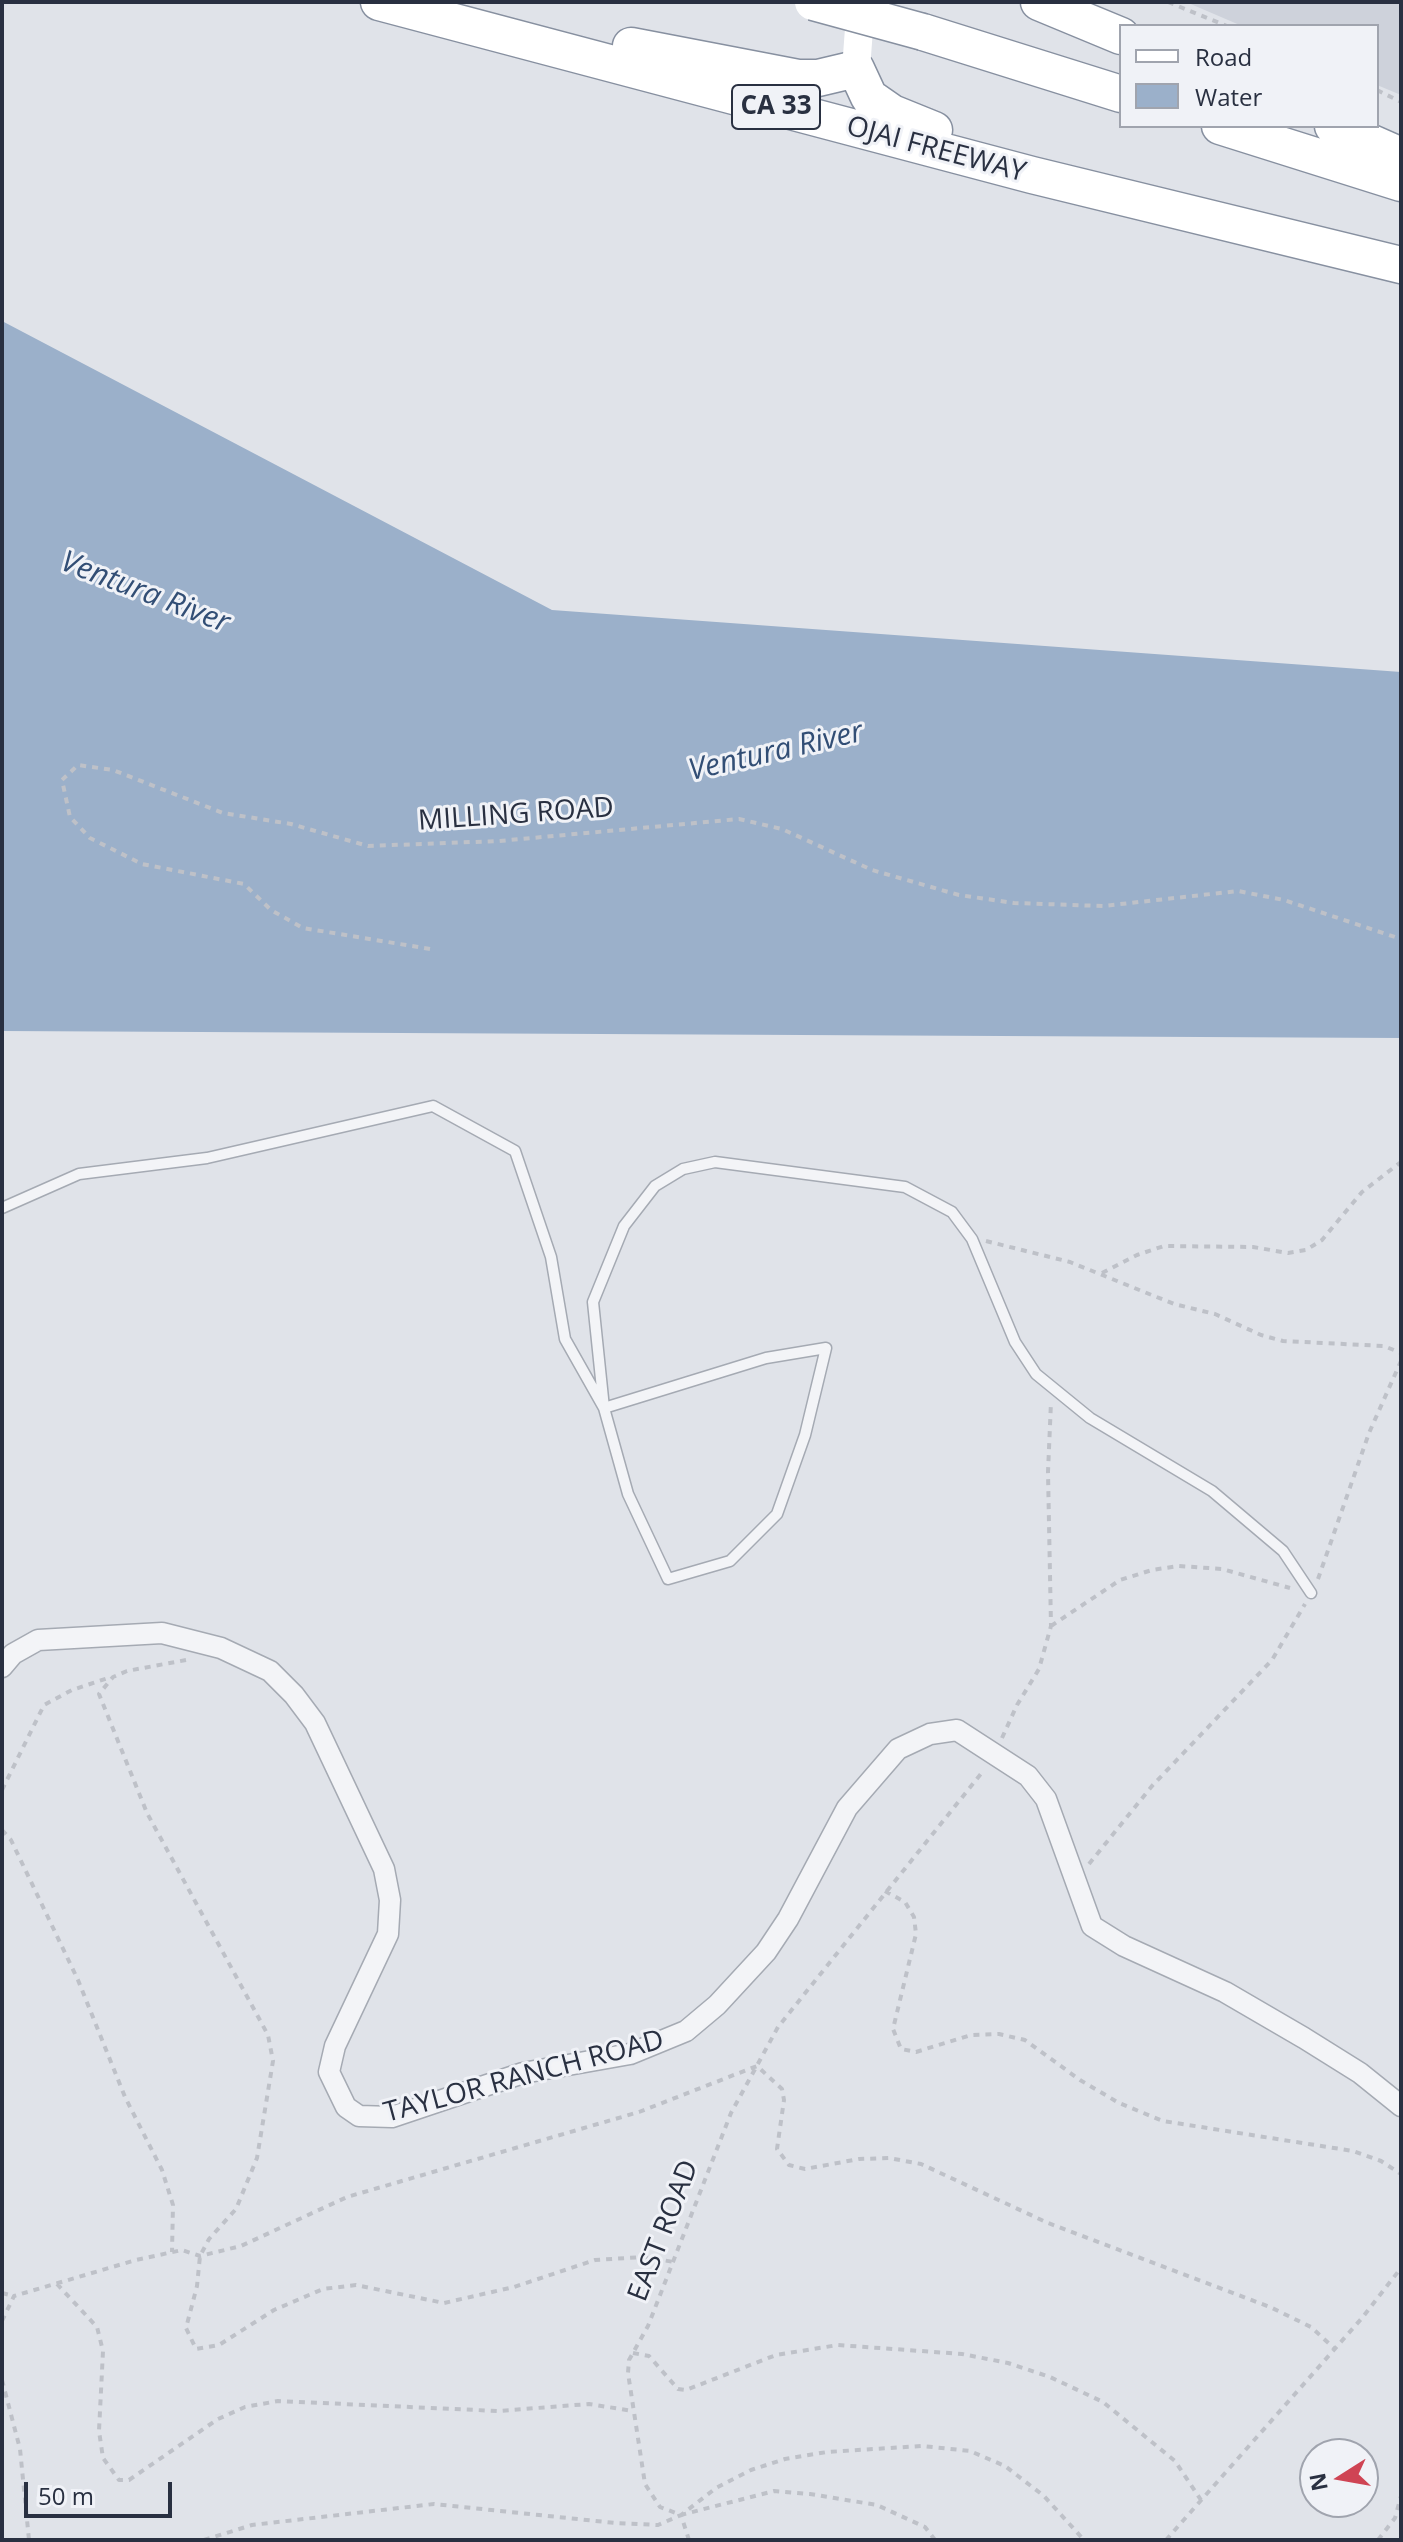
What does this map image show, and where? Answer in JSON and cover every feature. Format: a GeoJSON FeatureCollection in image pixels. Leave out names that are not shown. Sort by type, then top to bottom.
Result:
{"type":"FeatureCollection","features":[{"type":"Feature","properties":{"kind":"highway","name":"OJAI FREEWAY"},"geometry":{"type":"LineString","coordinates":[[379,2],[1032,175],[1401,265]]}},
{"type":"Feature","properties":{"kind":"highway"},"geometry":{"type":"LineString","coordinates":[[813,2],[923,32],[1119,93]]}},
{"type":"Feature","properties":{"kind":"highway"},"geometry":{"type":"LineString","coordinates":[[1039,2],[1119,35]]}},
{"type":"Feature","properties":{"kind":"highway"},"geometry":{"type":"LineString","coordinates":[[521,39],[588,37],[798,78],[818,78],[856,69],[869,97],[892,113],[993,148],[1032,175]]}},
{"type":"Feature","properties":{"kind":"highway"},"geometry":{"type":"LineString","coordinates":[[1226,128],[1401,183]]}},
{"type":"Feature","properties":{"kind":"highway"},"geometry":{"type":"LineString","coordinates":[[1338,128],[1401,156]]}},
{"type":"Feature","properties":{"kind":"main road"},"geometry":{"type":"LineString","coordinates":[[856,69],[861,2]]}},
{"type":"Feature","properties":{"kind":"street","name":"TAYLOR RANCH ROAD"},"geometry":{"type":"LineString","coordinates":[[2,1667],[13,1654],[38,1640],[162,1633],[232,1653],[270,1671],[315,1723],[384,1869],[390,1900],[388,1934],[335,2046],[329,2072],[346,2107],[359,2116],[374,2119],[443,2103],[523,2073],[630,2054],[686,2031],[717,2005],[766,1952],[788,1919],[847,1808],[898,1749],[930,1734],[957,1730],[975,1738],[995,1757],[1028,1776],[1046,1799],[1092,1926],[1103,1935],[1225,1992],[1278,2022],[1360,2073],[1401,2106]]}},
{"type":"Feature","properties":{"kind":"lane"},"geometry":{"type":"LineString","coordinates":[[2,1208],[79,1174],[207,1158],[433,1106],[515,1151],[551,1257],[565,1339],[604,1408]]}},
{"type":"Feature","properties":{"kind":"lane"},"geometry":{"type":"LineString","coordinates":[[604,1408],[766,1358],[826,1348],[805,1435],[777,1514],[730,1561],[668,1579],[628,1494],[604,1408],[593,1302],[603,1271],[624,1226],[655,1186],[683,1169],[715,1162],[905,1187],[952,1212],[972,1239],[1015,1342],[1036,1374],[1090,1418],[1212,1491],[1283,1551],[1311,1593]]}},
{"type":"Feature","properties":{"kind":"path"},"geometry":{"type":"LineString","coordinates":[[1168,2],[1222,24]]}},
{"type":"Feature","properties":{"kind":"path"},"geometry":{"type":"LineString","coordinates":[[1379,91],[1401,102]]}},
{"type":"Feature","properties":{"kind":"path","name":"MILLING ROAD"},"geometry":{"type":"LineString","coordinates":[[430,949],[303,928],[271,910],[244,884],[142,864],[90,838],[70,817],[62,780],[78,765],[113,770],[223,813],[291,824],[368,846],[499,841],[739,819],[782,829],[872,870],[959,895],[1014,903],[1103,906],[1238,891],[1284,900],[1401,939]]}},
{"type":"Feature","properties":{"kind":"path"},"geometry":{"type":"LineString","coordinates":[[1100,1274],[1137,1255],[1164,1246],[1253,1247],[1288,1253],[1306,1250],[1322,1240],[1362,1192],[1401,1162]]}},
{"type":"Feature","properties":{"kind":"path"},"geometry":{"type":"LineString","coordinates":[[972,1239],[1012,1246],[1100,1274],[1174,1304],[1215,1314],[1261,1335],[1283,1341],[1384,1346],[1401,1353]]}},
{"type":"Feature","properties":{"kind":"path"},"geometry":{"type":"LineString","coordinates":[[1075,1881],[1152,1786],[1272,1660],[1311,1593],[1340,1522],[1369,1433],[1401,1361]]}},
{"type":"Feature","properties":{"kind":"path","name":"EAST ROAD"},"geometry":{"type":"LineString","coordinates":[[681,2515],[660,2507],[645,2484],[628,2373],[633,2353],[648,2326],[731,2113],[778,2027],[995,1757],[1017,1705],[1039,1669],[1051,1626],[1048,1472],[1052,1388]]}},
{"type":"Feature","properties":{"kind":"path"},"geometry":{"type":"LineString","coordinates":[[1051,1626],[1120,1580],[1179,1566],[1222,1569],[1311,1593]]}},
{"type":"Feature","properties":{"kind":"path"},"geometry":{"type":"LineString","coordinates":[[2,1790],[44,1705],[72,1690],[155,1665],[232,1653]]}},
{"type":"Feature","properties":{"kind":"path"},"geometry":{"type":"LineString","coordinates":[[113,1677],[99,1694],[122,1755],[147,1813],[268,2035],[273,2061],[257,2158],[236,2209],[209,2239],[200,2256],[197,2286],[186,2328],[196,2349],[219,2345],[274,2310],[323,2289],[356,2285],[444,2303],[514,2287],[595,2260],[644,2257],[674,2262]]}},
{"type":"Feature","properties":{"kind":"path"},"geometry":{"type":"LineString","coordinates":[[2,1830],[11,1840],[78,1980],[125,2097],[162,2170],[173,2205],[172,2252]]}},
{"type":"Feature","properties":{"kind":"path"},"geometry":{"type":"LineString","coordinates":[[885,1891],[905,1902],[914,1917],[916,1934],[893,2029],[901,2049],[927,2050],[971,2035],[999,2034],[1025,2040],[1080,2080],[1119,2103],[1163,2121],[1353,2151],[1381,2161],[1401,2174]]}},
{"type":"Feature","properties":{"kind":"path"},"geometry":{"type":"LineString","coordinates":[[2,2293],[14,2296],[182,2250],[200,2256],[241,2246],[347,2197],[639,2112],[757,2066],[782,2089],[784,2100],[777,2149],[789,2165],[805,2169],[859,2159],[889,2158],[921,2164],[1048,2223],[1270,2307],[1311,2327],[1335,2349]]}},
{"type":"Feature","properties":{"kind":"path"},"geometry":{"type":"LineString","coordinates":[[1166,2540],[1335,2349],[1401,2268]]}},
{"type":"Feature","properties":{"kind":"path"},"geometry":{"type":"LineString","coordinates":[[57,2284],[97,2327],[103,2351],[99,2431],[103,2458],[119,2480],[129,2480],[218,2419],[245,2407],[278,2401],[498,2411],[589,2404],[633,2411]]}},
{"type":"Feature","properties":{"kind":"path"},"geometry":{"type":"LineString","coordinates":[[2,2321],[14,2296]]}},
{"type":"Feature","properties":{"kind":"path"},"geometry":{"type":"LineString","coordinates":[[633,2353],[649,2356],[678,2389],[686,2390],[776,2355],[838,2345],[962,2354],[1008,2363],[1050,2377],[1103,2402],[1175,2461],[1201,2500]]}},
{"type":"Feature","properties":{"kind":"path"},"geometry":{"type":"LineString","coordinates":[[2,2380],[23,2463],[29,2540]]}},
{"type":"Feature","properties":{"kind":"path"},"geometry":{"type":"LineString","coordinates":[[681,2515],[716,2488],[785,2459],[879,2446],[922,2446],[970,2451],[1005,2466],[1044,2496],[1084,2540]]}},
{"type":"Feature","properties":{"kind":"path"},"geometry":{"type":"LineString","coordinates":[[204,2540],[277,2521],[434,2504],[658,2525],[681,2515],[774,2491],[877,2505],[925,2527],[935,2540]]}},
{"type":"Feature","properties":{"kind":"path"},"geometry":{"type":"LineString","coordinates":[[1378,2540],[1398,2518],[1401,2496]]}},
{"type":"Feature","properties":{"kind":"path"},"geometry":{"type":"LineString","coordinates":[[681,2515],[689,2540]]}},
{"type":"Feature","properties":{"kind":"shaded area"},"geometry":{"type":"Polygon","coordinates":[[[1186,2],[1401,2],[1401,95],[1379,86],[1379,24],[1237,24],[1186,2]]]}},
{"type":"Feature","properties":{"kind":"water","name":"Ventura River"},"geometry":{"type":"Polygon","coordinates":[[[2,321],[552,610],[1401,672],[1401,1038],[2,1031],[2,321]]]}}]}
